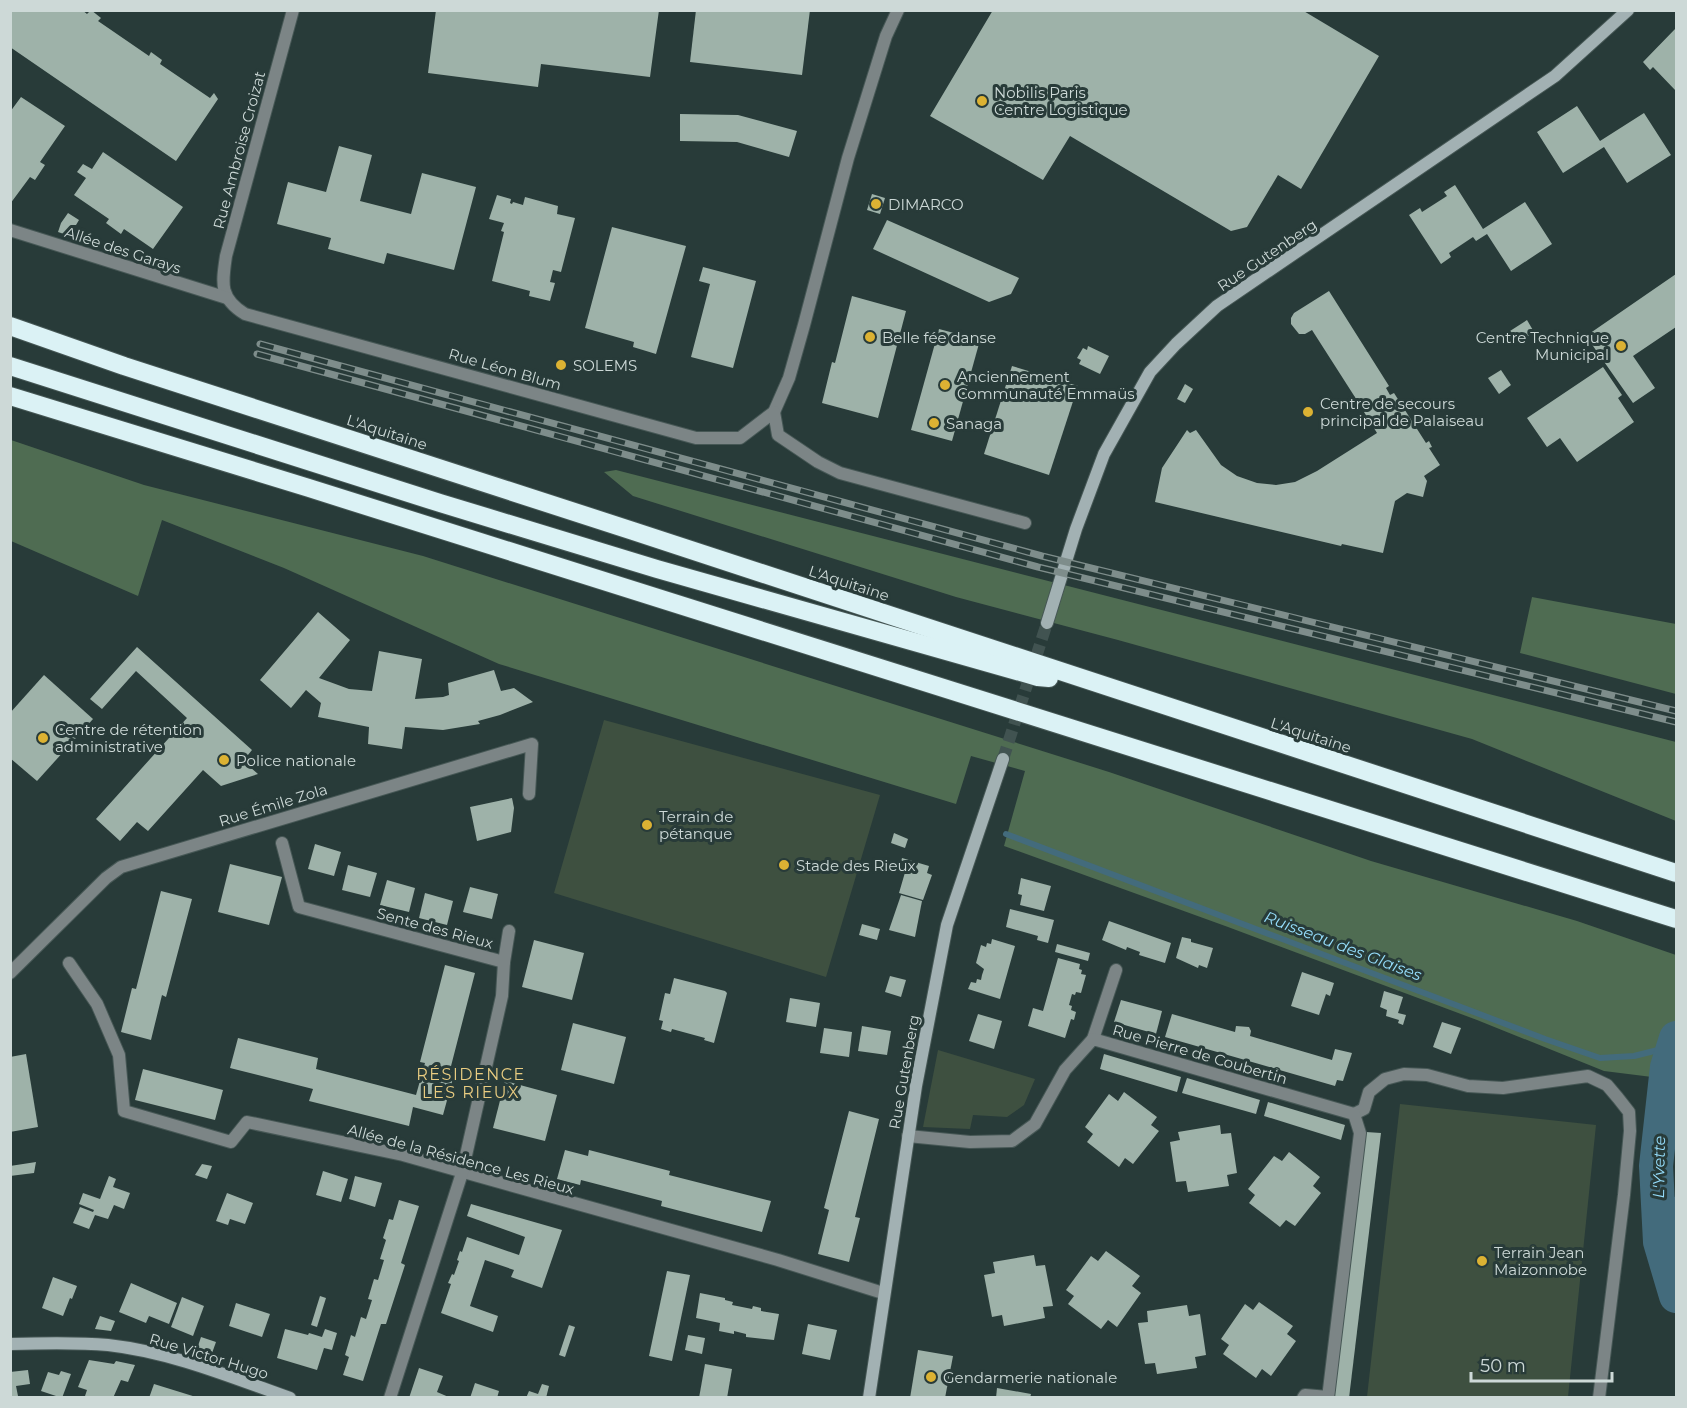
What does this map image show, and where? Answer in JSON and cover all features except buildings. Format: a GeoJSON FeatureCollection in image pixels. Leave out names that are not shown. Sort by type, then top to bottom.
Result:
{"type":"FeatureCollection","features":[{"type":"Feature","properties":{"kind":"highway","name":"L'Aquitaine"},"geometry":{"type":"LineString","coordinates":[[10,326],[124,366],[1677,873]]}},
{"type":"Feature","properties":{"kind":"highway"},"geometry":{"type":"LineString","coordinates":[[10,366],[440,503],[657,569],[1038,677],[1086,680]]}},
{"type":"Feature","properties":{"kind":"highway"},"geometry":{"type":"LineString","coordinates":[[10,396],[309,488],[1677,920]]}},
{"type":"Feature","properties":{"kind":"street","name":"Rue Ambroise Croizat"},"geometry":{"type":"LineString","coordinates":[[227,298],[223,282],[226,256],[293,10]]}},
{"type":"Feature","properties":{"kind":"street","name":"Rue Léon Blum"},"geometry":{"type":"LineString","coordinates":[[227,298],[235,308],[245,314],[696,438],[740,438],[774,412],[789,378],[848,158],[886,36],[898,10]]}},
{"type":"Feature","properties":{"kind":"street","name":"Rue Gutenberg"},"geometry":{"type":"LineString","coordinates":[[1047,623],[1076,529],[1104,454],[1150,372],[1176,344],[1217,306],[1555,76],[1628,10]]}},
{"type":"Feature","properties":{"kind":"street","name":"Allée des Garays"},"geometry":{"type":"LineString","coordinates":[[10,230],[227,298]]}},
{"type":"Feature","properties":{"kind":"street"},"geometry":{"type":"LineString","coordinates":[[774,412],[778,435],[818,462],[840,473],[1025,523]]}},
{"type":"Feature","properties":{"kind":"street","name":"Rue Émile Zola"},"geometry":{"type":"LineString","coordinates":[[10,973],[106,878],[121,867],[532,744],[529,794]]}},
{"type":"Feature","properties":{"kind":"street","name":"Rue Gutenberg"},"geometry":{"type":"LineString","coordinates":[[869,1398],[908,1136],[947,926],[1003,759]]}},
{"type":"Feature","properties":{"kind":"street","name":"Sente des Rieux"},"geometry":{"type":"LineString","coordinates":[[282,843],[299,907],[504,962],[502,996],[462,1173],[390,1398]]}},
{"type":"Feature","properties":{"kind":"street"},"geometry":{"type":"LineString","coordinates":[[504,962],[509,931]]}},
{"type":"Feature","properties":{"kind":"street","name":"Allée de la Résidence Les Rieux"},"geometry":{"type":"LineString","coordinates":[[69,963],[97,1004],[119,1055],[124,1111],[231,1142],[247,1122],[403,1155],[778,1260],[883,1293]]}},
{"type":"Feature","properties":{"kind":"street"},"geometry":{"type":"LineString","coordinates":[[1093,1039],[1116,970]]}},
{"type":"Feature","properties":{"kind":"street","name":"Rue Pierre de Coubertin"},"geometry":{"type":"LineString","coordinates":[[908,1136],[946,1141],[1012,1142],[1035,1124],[1065,1070],[1093,1039],[1354,1114]]}},
{"type":"Feature","properties":{"kind":"street"},"geometry":{"type":"LineString","coordinates":[[1304,1398],[1305,1395],[1328,1397],[1360,1133],[1354,1114],[1364,1109],[1369,1092],[1385,1079],[1404,1074],[1427,1075],[1468,1086],[1503,1088],[1588,1076],[1607,1085],[1629,1112],[1624,1195],[1599,1398]]}},
{"type":"Feature","properties":{"kind":"street","name":"Rue Victor Hugo"},"geometry":{"type":"LineString","coordinates":[[10,1344],[110,1345],[157,1354],[290,1398]]}},
{"type":"Feature","properties":{"kind":"green space"},"geometry":{"type":"Polygon","coordinates":[[[11,440],[144,485],[423,556],[1109,772],[1371,861],[1577,921],[1676,955],[1676,1080],[1604,1071],[1477,1020],[1004,846],[1025,771],[971,756],[956,804],[499,664],[284,568],[162,520],[138,596],[11,541],[11,440]]]}},
{"type":"Feature","properties":{"kind":"green space"},"geometry":{"type":"Polygon","coordinates":[[[616,470],[1676,742],[1676,821],[1472,739],[956,597],[633,496],[604,472],[616,470]]]}},
{"type":"Feature","properties":{"kind":"green space"},"geometry":{"type":"Polygon","coordinates":[[[1532,597],[1676,624],[1676,694],[1520,653],[1532,597]]]}},
{"type":"Feature","properties":{"kind":"green space"},"geometry":{"type":"Polygon","coordinates":[[[604,720],[880,795],[826,977],[554,893],[604,720]]]}},
{"type":"Feature","properties":{"kind":"green space"},"geometry":{"type":"Polygon","coordinates":[[[938,1050],[1035,1079],[1024,1105],[1007,1117],[973,1115],[970,1129],[923,1127],[938,1050]]]}},
{"type":"Feature","properties":{"kind":"green space","name":"Terrain Jean Maizonnobe"},"geometry":{"type":"Polygon","coordinates":[[[1400,1104],[1596,1125],[1568,1397],[1367,1397],[1400,1104]]]}},
{"type":"Feature","properties":{"kind":"waterway","name":"Ruisseau des Glaises"},"geometry":{"type":"LineString","coordinates":[[1006,834],[1600,1058],[1634,1056],[1674,1046]]}},
{"type":"Feature","properties":{"kind":"waterway","name":"L'Yvette"},"geometry":{"type":"LineString","coordinates":[[1676,1038],[1667,1067],[1656,1166],[1660,1242],[1676,1296]]}},
{"type":"Feature","properties":{"kind":"waterway"},"geometry":{"type":"LineString","coordinates":[[1658,1199],[1676,1200]]}},
{"type":"Feature","properties":{"kind":"tunnel"},"geometry":{"type":"LineString","coordinates":[[1003,759],[1047,623]]}},
{"type":"Feature","properties":{"kind":"railway"},"geometry":{"type":"LineString","coordinates":[[260,344],[1042,556],[1676,711]]}},
{"type":"Feature","properties":{"kind":"railway"},"geometry":{"type":"LineString","coordinates":[[257,354],[1038,567],[1676,722]]}},
{"type":"Feature","properties":{"kind":"place","name":"Nobilis Paris Centre Logistique"},"geometry":{"type":"Point","coordinates":[982,101]}},
{"type":"Feature","properties":{"kind":"place","name":"DIMARCO"},"geometry":{"type":"Point","coordinates":[876,204]}},
{"type":"Feature","properties":{"kind":"place","name":"Belle fée danse"},"geometry":{"type":"Point","coordinates":[870,337]}},
{"type":"Feature","properties":{"kind":"place","name":"Centre Technique Municipal"},"geometry":{"type":"Point","coordinates":[1621,346]}},
{"type":"Feature","properties":{"kind":"place","name":"SOLEMS"},"geometry":{"type":"Point","coordinates":[561,365]}},
{"type":"Feature","properties":{"kind":"place","name":"Anciennement Communauté Emmaüs"},"geometry":{"type":"Point","coordinates":[945,385]}},
{"type":"Feature","properties":{"kind":"place","name":"Centre de secours principal de Palaiseau"},"geometry":{"type":"Point","coordinates":[1308,412]}},
{"type":"Feature","properties":{"kind":"place","name":"Sanaga"},"geometry":{"type":"Point","coordinates":[934,423]}},
{"type":"Feature","properties":{"kind":"place","name":"Centre de rétention administrative"},"geometry":{"type":"Point","coordinates":[43,738]}},
{"type":"Feature","properties":{"kind":"place","name":"Police nationale"},"geometry":{"type":"Point","coordinates":[224,760]}},
{"type":"Feature","properties":{"kind":"place","name":"Terrain de pétanque"},"geometry":{"type":"Point","coordinates":[647,825]}},
{"type":"Feature","properties":{"kind":"place","name":"Stade des Rieux"},"geometry":{"type":"Point","coordinates":[784,865]}},
{"type":"Feature","properties":{"kind":"place","name":"Terrain Jean Maizonnobe"},"geometry":{"type":"Point","coordinates":[1482,1261]}},
{"type":"Feature","properties":{"kind":"place","name":"Gendarmerie nationale"},"geometry":{"type":"Point","coordinates":[931,1377]}},
{"type":"Feature","properties":{"kind":"district","name":"RÉSIDENCE LES RIEUX"},"geometry":{"type":"Point","coordinates":[471,1083]}}]}
